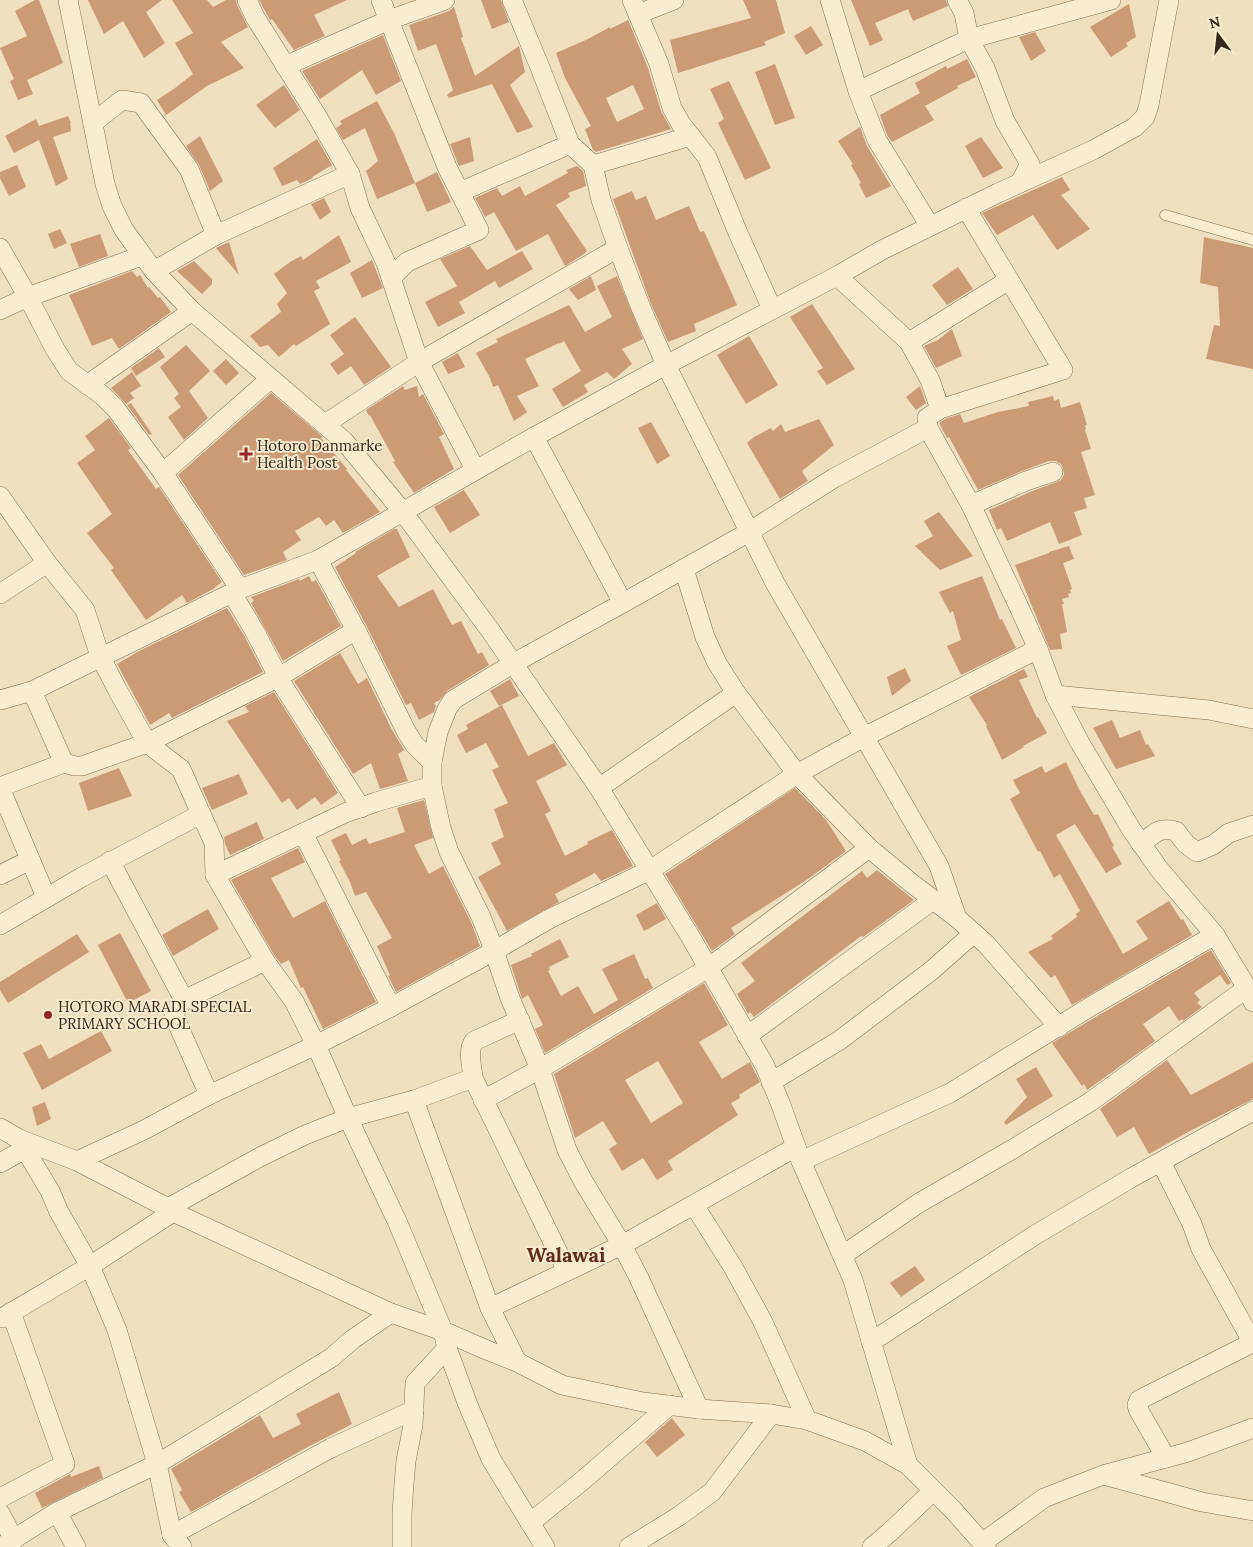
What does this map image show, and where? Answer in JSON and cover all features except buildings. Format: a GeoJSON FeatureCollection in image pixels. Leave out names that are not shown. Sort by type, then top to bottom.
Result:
{"type":"FeatureCollection","features":[{"type":"Feature","properties":{"kind":"street"},"geometry":{"type":"LineString","coordinates":[[68,0],[105,184],[112,206],[124,230],[141,256],[192,311],[344,441],[403,512],[514,663],[599,788],[650,870],[765,1066],[799,1154],[853,1280],[908,1465]]}},
{"type":"Feature","properties":{"kind":"street"},"geometry":{"type":"LineString","coordinates":[[247,0],[255,17],[350,174],[360,208],[386,263],[419,362],[475,469]]}},
{"type":"Feature","properties":{"kind":"street"},"geometry":{"type":"LineString","coordinates":[[380,0],[447,167],[479,230],[407,262],[391,278]]}},
{"type":"Feature","properties":{"kind":"street"},"geometry":{"type":"LineString","coordinates":[[285,66],[389,20],[445,0]]}},
{"type":"Feature","properties":{"kind":"street"},"geometry":{"type":"LineString","coordinates":[[512,0],[570,144],[593,165],[618,248],[666,365],[775,584],[939,866],[957,918]]}},
{"type":"Feature","properties":{"kind":"street"},"geometry":{"type":"LineString","coordinates":[[674,0],[635,7],[659,64],[672,108],[681,124],[707,157],[772,309]]}},
{"type":"Feature","properties":{"kind":"street"},"geometry":{"type":"LineString","coordinates":[[830,0],[858,91],[877,140],[930,226]]}},
{"type":"Feature","properties":{"kind":"street"},"geometry":{"type":"LineString","coordinates":[[957,0],[964,13],[969,39],[985,68],[1005,121],[1030,164],[1020,183]]}},
{"type":"Feature","properties":{"kind":"street"},"geometry":{"type":"LineString","coordinates":[[858,91],[969,39],[1111,0]]}},
{"type":"Feature","properties":{"kind":"street"},"geometry":{"type":"LineString","coordinates":[[0,700],[32,691],[236,591],[318,560],[475,469],[666,365],[837,276],[882,250],[966,208],[1094,150],[1135,127],[1145,117],[1163,37],[1169,0]]}},
{"type":"Feature","properties":{"kind":"street"},"geometry":{"type":"LineString","coordinates":[[93,123],[122,100],[141,103],[189,169],[216,235]]}},
{"type":"Feature","properties":{"kind":"street"},"geometry":{"type":"LineString","coordinates":[[593,165],[691,136]]}},
{"type":"Feature","properties":{"kind":"street"},"geometry":{"type":"LineString","coordinates":[[460,192],[570,144]]}},
{"type":"Feature","properties":{"kind":"street"},"geometry":{"type":"LineString","coordinates":[[154,271],[216,235],[350,174]]}},
{"type":"Feature","properties":{"kind":"street"},"geometry":{"type":"LineString","coordinates":[[843,1255],[919,1203],[1090,1102],[1250,995],[1214,934],[1159,869],[1141,844],[1080,743],[1055,695],[1038,649],[970,505],[928,428],[927,418],[940,409],[1063,370],[966,208]]}},
{"type":"Feature","properties":{"kind":"street"},"geometry":{"type":"LineString","coordinates":[[0,248],[69,371],[102,395],[116,409],[162,473],[236,591],[282,684],[361,808]]}},
{"type":"Feature","properties":{"kind":"street"},"geometry":{"type":"LineString","coordinates":[[325,424],[419,362],[618,248]]}},
{"type":"Feature","properties":{"kind":"street"},"geometry":{"type":"LineString","coordinates":[[0,310],[28,297],[141,256]]}},
{"type":"Feature","properties":{"kind":"street"},"geometry":{"type":"LineString","coordinates":[[837,276],[909,342],[930,380],[940,409]]}},
{"type":"Feature","properties":{"kind":"street"},"geometry":{"type":"LineString","coordinates":[[909,342],[1009,280]]}},
{"type":"Feature","properties":{"kind":"street"},"geometry":{"type":"LineString","coordinates":[[87,385],[192,311]]}},
{"type":"Feature","properties":{"kind":"street"},"geometry":{"type":"LineString","coordinates":[[162,473],[270,379]]}},
{"type":"Feature","properties":{"kind":"street"},"geometry":{"type":"LineString","coordinates":[[699,1409],[639,1278],[567,1150],[540,1069],[510,998],[481,917],[449,852],[441,828],[432,786],[432,762],[438,732],[450,704],[514,663],[749,532],[834,478],[928,428]]}},
{"type":"Feature","properties":{"kind":"street"},"geometry":{"type":"LineString","coordinates":[[534,437],[623,603]]}},
{"type":"Feature","properties":{"kind":"street"},"geometry":{"type":"LineString","coordinates":[[970,505],[1053,472]]}},
{"type":"Feature","properties":{"kind":"street"},"geometry":{"type":"LineString","coordinates":[[0,496],[47,563],[85,610],[100,656],[147,743],[181,769],[214,843],[215,875],[265,961],[294,1001],[316,1045],[397,1221],[445,1339],[468,1406],[491,1459],[545,1547]]}},
{"type":"Feature","properties":{"kind":"street"},"geometry":{"type":"LineString","coordinates":[[318,560],[356,630],[406,731],[414,744],[432,762]]}},
{"type":"Feature","properties":{"kind":"street"},"geometry":{"type":"LineString","coordinates":[[0,594],[47,563]]}},
{"type":"Feature","properties":{"kind":"street"},"geometry":{"type":"LineString","coordinates":[[684,568],[705,637],[717,663],[736,693],[797,774],[869,848],[974,933],[1004,964],[1058,1027]]}},
{"type":"Feature","properties":{"kind":"street"},"geometry":{"type":"LineString","coordinates":[[46,897],[0,788],[64,763],[82,766],[147,743],[279,677],[356,630]]}},
{"type":"Feature","properties":{"kind":"street"},"geometry":{"type":"LineString","coordinates":[[77,1161],[144,1130],[209,1094],[316,1045],[391,1007],[550,919],[650,870],[797,774],[864,737],[1038,649]]}},
{"type":"Feature","properties":{"kind":"street"},"geometry":{"type":"LineString","coordinates":[[32,691],[64,763]]}},
{"type":"Feature","properties":{"kind":"street"},"geometry":{"type":"LineString","coordinates":[[599,788],[736,693]]}},
{"type":"Feature","properties":{"kind":"street"},"geometry":{"type":"LineString","coordinates":[[1055,695],[1209,710],[1253,719]]}},
{"type":"Feature","properties":{"kind":"street"},"geometry":{"type":"LineString","coordinates":[[215,875],[361,808],[432,786]]}},
{"type":"Feature","properties":{"kind":"street"},"geometry":{"type":"LineString","coordinates":[[0,926],[46,897],[201,814]]}},
{"type":"Feature","properties":{"kind":"street"},"geometry":{"type":"LineString","coordinates":[[1141,844],[1156,831],[1165,829],[1176,831],[1186,844],[1197,852],[1213,845],[1229,833],[1253,825]]}},
{"type":"Feature","properties":{"kind":"street"},"geometry":{"type":"LineString","coordinates":[[303,833],[391,1007]]}},
{"type":"Feature","properties":{"kind":"street"},"geometry":{"type":"LineString","coordinates":[[483,1100],[540,1069],[708,968],[869,848]]}},
{"type":"Feature","properties":{"kind":"street"},"geometry":{"type":"LineString","coordinates":[[0,874],[30,860]]}},
{"type":"Feature","properties":{"kind":"street"},"geometry":{"type":"LineString","coordinates":[[110,862],[184,1000]]}},
{"type":"Feature","properties":{"kind":"street"},"geometry":{"type":"LineString","coordinates":[[747,1036],[933,900]]}},
{"type":"Feature","properties":{"kind":"street"},"geometry":{"type":"LineString","coordinates":[[771,1082],[840,1040],[931,971],[974,933]]}},
{"type":"Feature","properties":{"kind":"street"},"geometry":{"type":"LineString","coordinates":[[490,1308],[622,1245],[694,1204],[799,1154],[950,1092],[1214,934]]}},
{"type":"Feature","properties":{"kind":"street"},"geometry":{"type":"LineString","coordinates":[[209,1094],[174,1016],[184,1000],[265,961]]}},
{"type":"Feature","properties":{"kind":"street"},"geometry":{"type":"LineString","coordinates":[[520,1020],[474,1041],[470,1052],[473,1078],[567,1271]]}},
{"type":"Feature","properties":{"kind":"street"},"geometry":{"type":"LineString","coordinates":[[0,1498],[65,1464],[6,1316],[90,1266],[171,1210],[267,1154],[305,1135],[348,1118],[414,1100],[473,1078]]}},
{"type":"Feature","properties":{"kind":"street"},"geometry":{"type":"LineString","coordinates":[[414,1100],[490,1308],[517,1362]]}},
{"type":"Feature","properties":{"kind":"street"},"geometry":{"type":"LineString","coordinates":[[871,1342],[1035,1236],[1131,1178],[1253,1111]]}},
{"type":"Feature","properties":{"kind":"street"},"geometry":{"type":"LineString","coordinates":[[0,1128],[22,1144],[77,1161],[171,1210],[445,1339],[489,1351],[517,1362],[562,1384],[643,1402],[699,1409],[771,1414],[807,1420],[865,1441],[908,1465],[984,1545],[1044,1498],[1102,1475],[1188,1452],[1253,1428]]}},
{"type":"Feature","properties":{"kind":"street"},"geometry":{"type":"LineString","coordinates":[[0,1163],[22,1144]]}},
{"type":"Feature","properties":{"kind":"street"},"geometry":{"type":"LineString","coordinates":[[22,1144],[50,1191],[90,1266],[118,1330],[177,1541],[331,1448],[414,1410]]}},
{"type":"Feature","properties":{"kind":"street"},"geometry":{"type":"LineString","coordinates":[[1161,1162],[1192,1224],[1201,1249],[1248,1334],[1250,1342],[1248,1346],[1139,1400],[1138,1409],[1166,1458]]}},
{"type":"Feature","properties":{"kind":"street"},"geometry":{"type":"LineString","coordinates":[[694,1204],[734,1267],[763,1322],[807,1420]]}},
{"type":"Feature","properties":{"kind":"street"},"geometry":{"type":"LineString","coordinates":[[0,1513],[7,1544],[57,1512],[157,1464],[331,1358],[353,1339],[391,1313]]}},
{"type":"Feature","properties":{"kind":"street"},"geometry":{"type":"LineString","coordinates":[[402,1547],[402,1514],[406,1461],[413,1425],[415,1383],[445,1339]]}},
{"type":"Feature","properties":{"kind":"street"},"geometry":{"type":"LineString","coordinates":[[530,1523],[670,1405]]}},
{"type":"Feature","properties":{"kind":"street"},"geometry":{"type":"LineString","coordinates":[[629,1547],[712,1492],[771,1414]]}},
{"type":"Feature","properties":{"kind":"street"},"geometry":{"type":"LineString","coordinates":[[1102,1475],[1202,1502],[1253,1511]]}},
{"type":"Feature","properties":{"kind":"street"},"geometry":{"type":"LineString","coordinates":[[872,1547],[934,1491]]}},
{"type":"Feature","properties":{"kind":"street"},"geometry":{"type":"LineString","coordinates":[[57,1512],[76,1547]]}},
{"type":"Feature","properties":{"kind":"lane"},"geometry":{"type":"LineString","coordinates":[[1165,215],[1253,240]]}},
{"type":"Feature","properties":{"kind":"place","name":"Hotoro Danmarke Health Post"},"geometry":{"type":"Point","coordinates":[246,454]}},
{"type":"Feature","properties":{"kind":"place","name":"HOTORO MARADI SPECIAL PRIMARY SCHOOL"},"geometry":{"type":"Point","coordinates":[48,1015]}},
{"type":"Feature","properties":{"kind":"district","name":"Walawai"},"geometry":{"type":"Point","coordinates":[566,1254]}}]}
